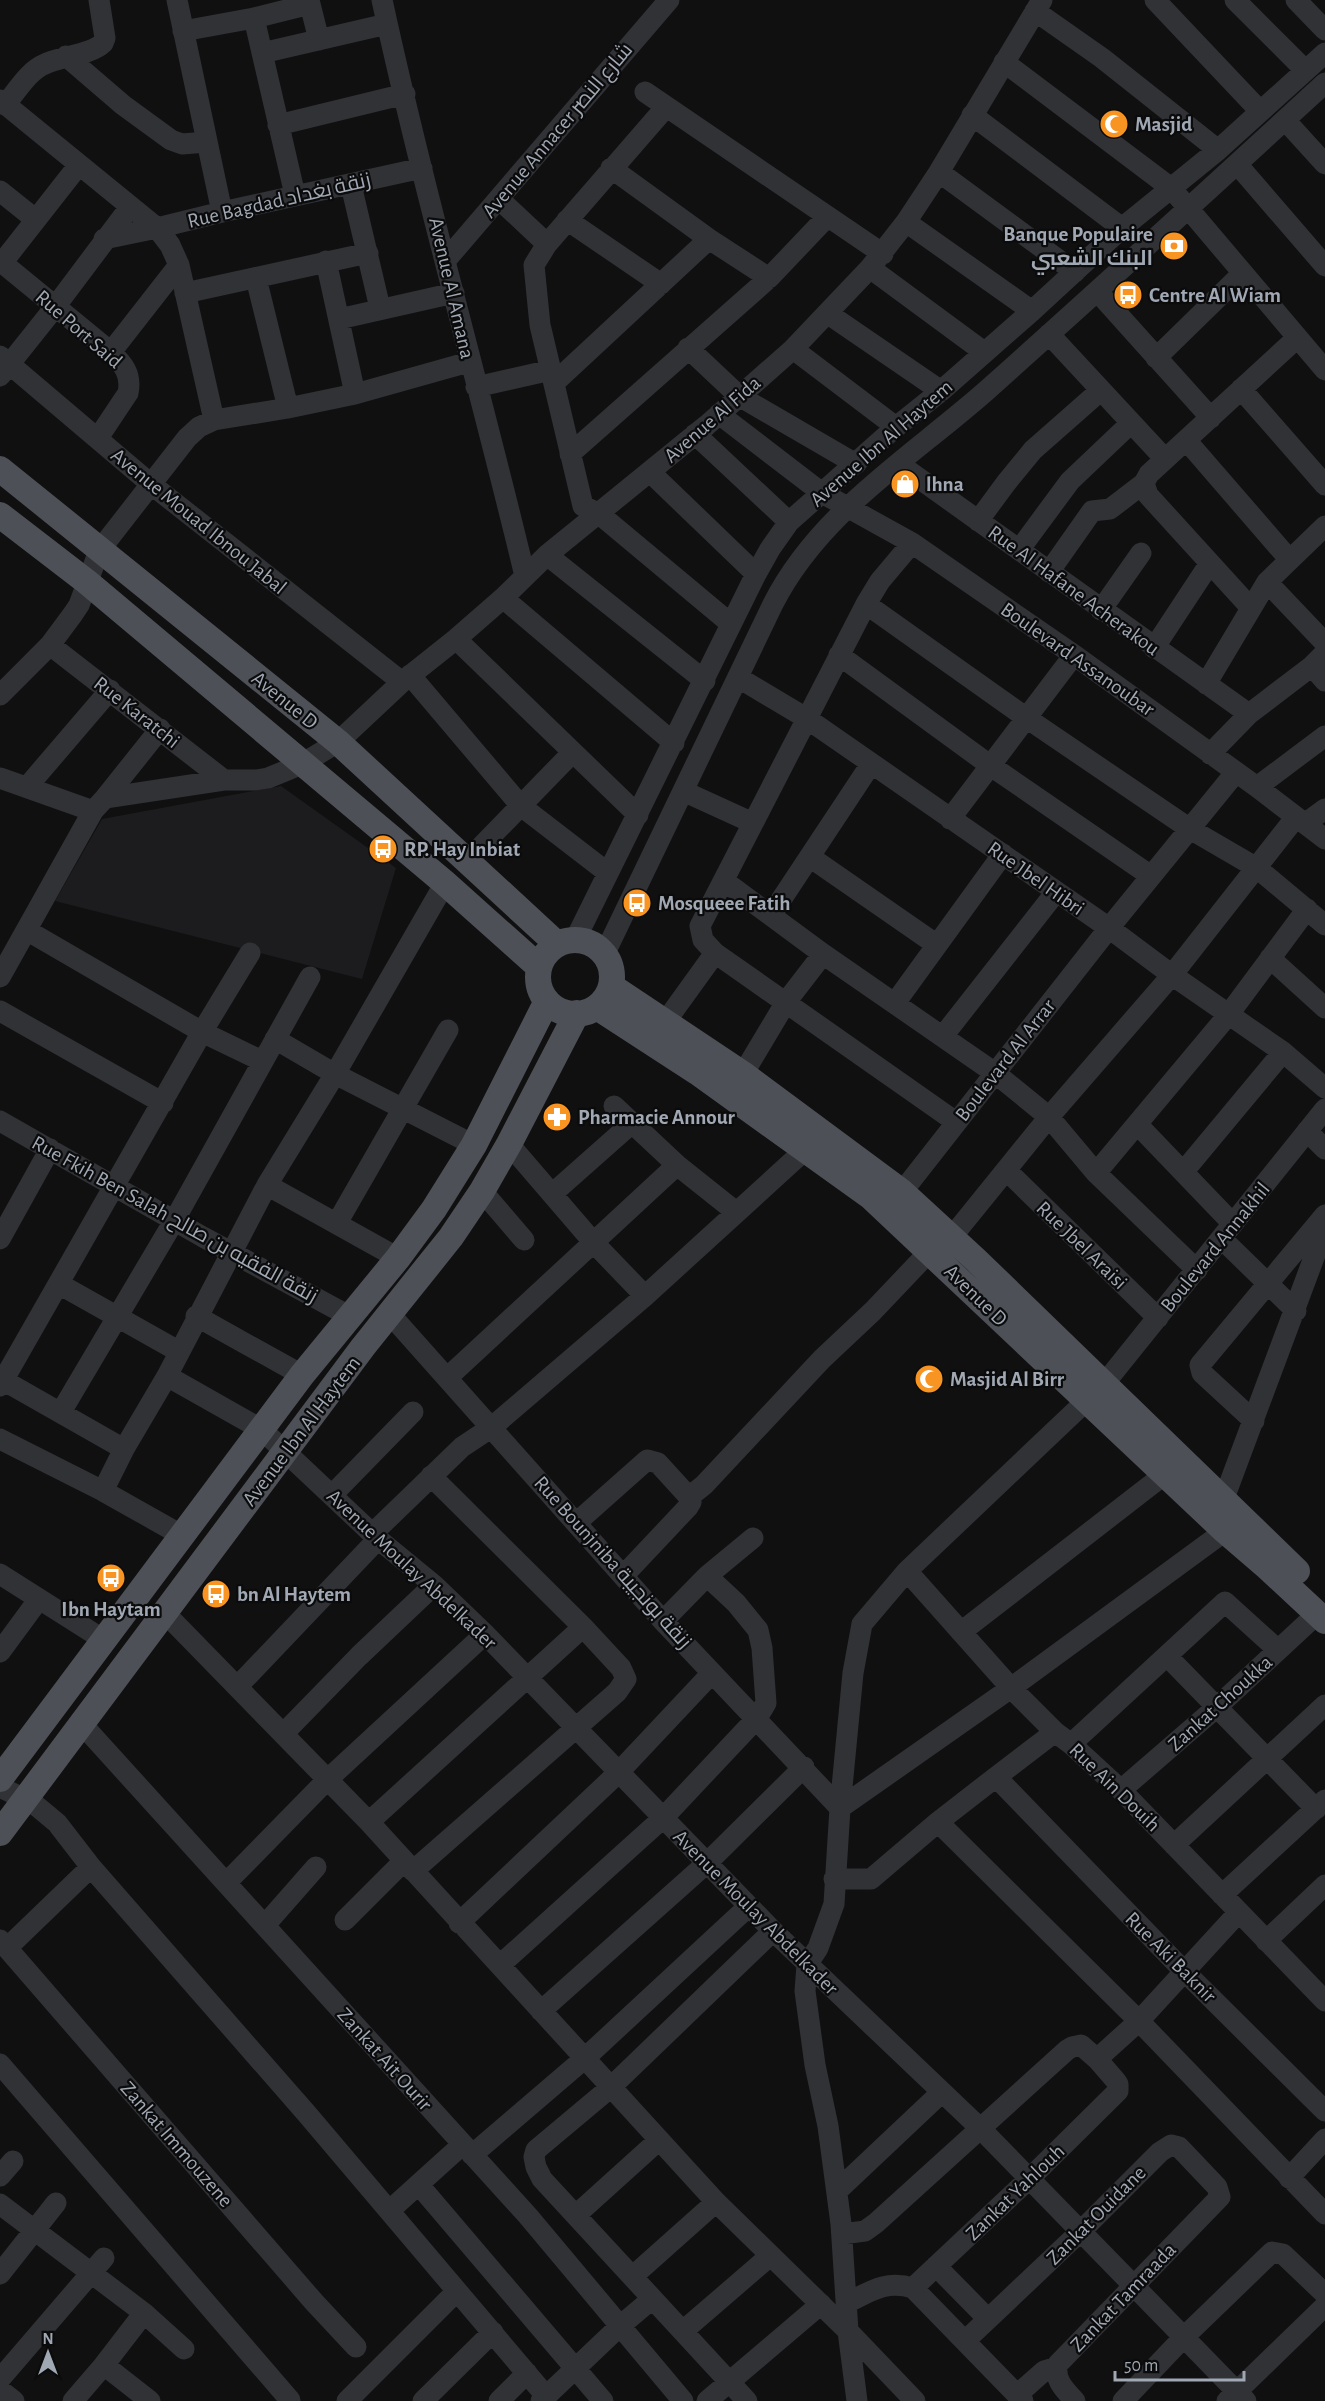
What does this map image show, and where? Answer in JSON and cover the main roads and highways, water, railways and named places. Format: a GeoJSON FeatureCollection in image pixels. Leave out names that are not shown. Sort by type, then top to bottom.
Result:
{"type":"FeatureCollection","features":[{"type":"Feature","properties":{"kind":"main road","name":"Avenue D"},"geometry":{"type":"LineString","coordinates":[[0,469],[338,742],[468,860],[566,942]]}},
{"type":"Feature","properties":{"kind":"main road","name":"Avenue D"},"geometry":{"type":"LineString","coordinates":[[0,516],[87,582],[445,883],[539,967]]}},
{"type":"Feature","properties":{"kind":"main road"},"geometry":{"type":"LineString","coordinates":[[566,942],[586,942],[596,947],[604,955],[612,975],[595,1002],[566,1012],[555,1008],[547,1001],[538,979],[539,967],[549,950],[566,942]]}},
{"type":"Feature","properties":{"kind":"main road","name":"Avenue Ibn Al Haytem"},"geometry":{"type":"LineString","coordinates":[[0,1779],[302,1375],[398,1258],[434,1209],[474,1145],[547,1001]]}},
{"type":"Feature","properties":{"kind":"main road","name":"Avenue D"},"geometry":{"type":"LineString","coordinates":[[595,1002],[666,1021],[742,1074],[902,1192],[941,1245]]}},
{"type":"Feature","properties":{"kind":"main road","name":"Avenue D"},"geometry":{"type":"LineString","coordinates":[[595,1002],[941,1245],[1096,1392],[1223,1501],[1322,1611]]}},
{"type":"Feature","properties":{"kind":"main road","name":"Avenue Ibn Al Haytem"},"geometry":{"type":"LineString","coordinates":[[0,1833],[389,1313],[450,1237],[482,1191],[595,1002]]}},
{"type":"Feature","properties":{"kind":"main road","name":"Avenue D"},"geometry":{"type":"LineString","coordinates":[[1096,1392],[1165,1474],[1225,1531],[1322,1611]]}},
{"type":"Feature","properties":{"kind":"place","name":"Masjid"},"geometry":{"type":"Point","coordinates":[1114,124]}},
{"type":"Feature","properties":{"kind":"place","name":"Banque Populaire البنك الشعبي"},"geometry":{"type":"Point","coordinates":[1174,246]}},
{"type":"Feature","properties":{"kind":"place","name":"Centre Al Wiam"},"geometry":{"type":"Point","coordinates":[1128,295]}},
{"type":"Feature","properties":{"kind":"place","name":"lhna"},"geometry":{"type":"Point","coordinates":[905,484]}},
{"type":"Feature","properties":{"kind":"place","name":"RP. Hay Inbiat"},"geometry":{"type":"Point","coordinates":[383,849]}},
{"type":"Feature","properties":{"kind":"place","name":"Mosqueee Fatih"},"geometry":{"type":"Point","coordinates":[637,903]}},
{"type":"Feature","properties":{"kind":"place","name":"Pharmacie Annour"},"geometry":{"type":"Point","coordinates":[557,1117]}},
{"type":"Feature","properties":{"kind":"place","name":"Masjid Al Birr"},"geometry":{"type":"Point","coordinates":[929,1379]}},
{"type":"Feature","properties":{"kind":"place","name":"Ibn Haytam"},"geometry":{"type":"Point","coordinates":[111,1578]}},
{"type":"Feature","properties":{"kind":"place","name":"bn Al Haytem"},"geometry":{"type":"Point","coordinates":[216,1594]}}]}
